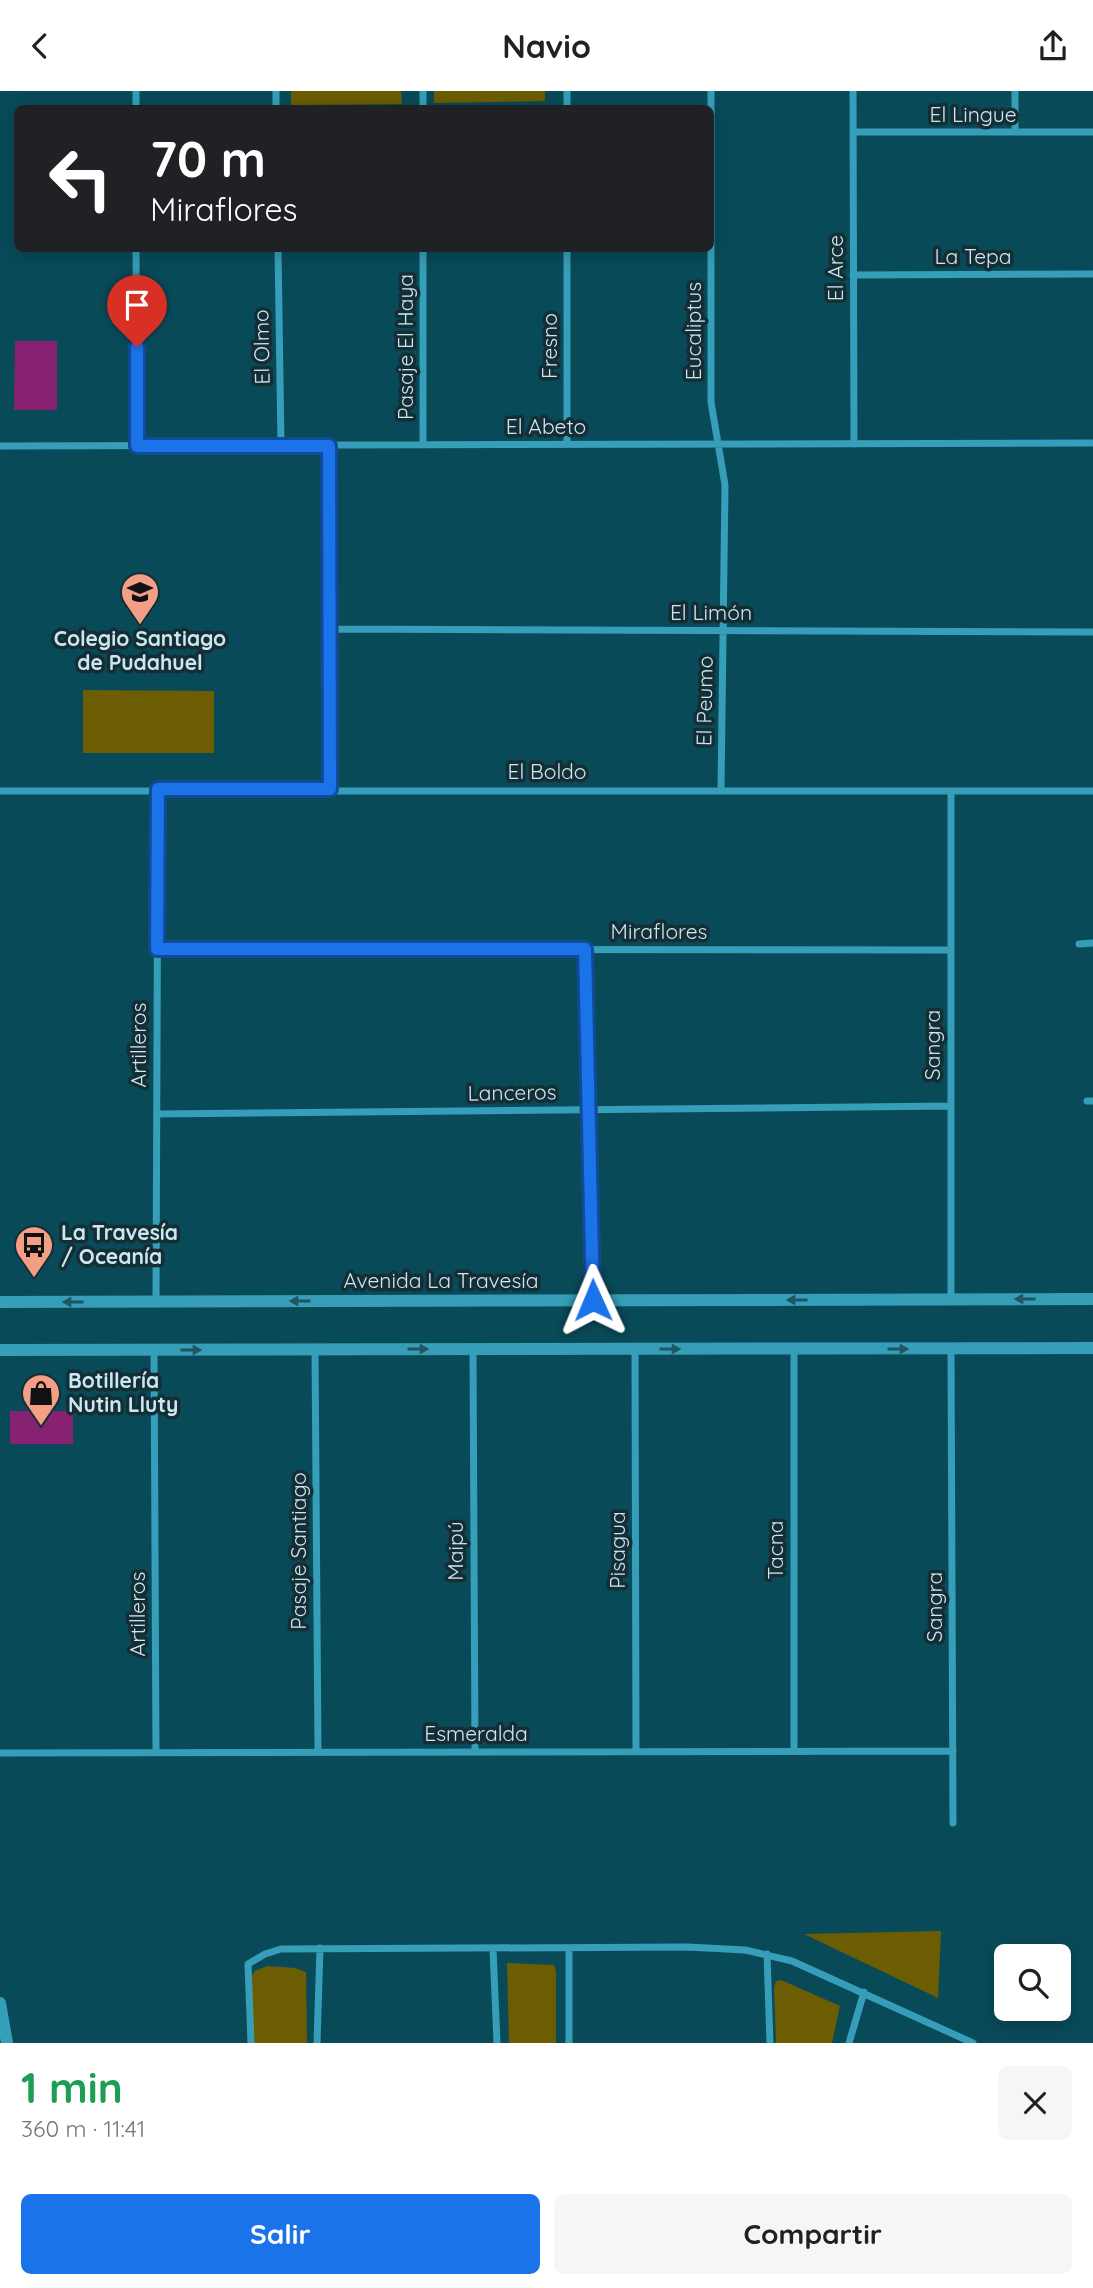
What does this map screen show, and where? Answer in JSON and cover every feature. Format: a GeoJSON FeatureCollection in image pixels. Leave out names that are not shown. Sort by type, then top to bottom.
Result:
{"type":"FeatureCollection","features":[{"type":"Feature","properties":{"kind":"street","name":"El Arce"},"geometry":{"type":"LineString","coordinates":[[853,91],[853,444]]}},
{"type":"Feature","properties":{"kind":"street"},"geometry":{"type":"LineString","coordinates":[[1015,91],[1015,132]]}},
{"type":"Feature","properties":{"kind":"street","name":"El Lingue"},"geometry":{"type":"LineString","coordinates":[[853,132],[1093,132]]}},
{"type":"Feature","properties":{"kind":"street"},"geometry":{"type":"LineString","coordinates":[[136,252],[137,446]]}},
{"type":"Feature","properties":{"kind":"street","name":"El Olmo"},"geometry":{"type":"LineString","coordinates":[[278,252],[281,445]]}},
{"type":"Feature","properties":{"kind":"street","name":"Pasaje El Haya"},"geometry":{"type":"LineString","coordinates":[[423,252],[423,445]]}},
{"type":"Feature","properties":{"kind":"street","name":"Fresno"},"geometry":{"type":"LineString","coordinates":[[567,252],[567,444]]}},
{"type":"Feature","properties":{"kind":"street","name":"Eucaliptus"},"geometry":{"type":"LineString","coordinates":[[711,252],[711,402],[719,444]]}},
{"type":"Feature","properties":{"kind":"street","name":"La Tepa"},"geometry":{"type":"LineString","coordinates":[[853,275],[1093,274]]}},
{"type":"Feature","properties":{"kind":"street","name":"El Abeto"},"geometry":{"type":"LineString","coordinates":[[0,446],[1093,443]]}},
{"type":"Feature","properties":{"kind":"street","name":"El Peumo"},"geometry":{"type":"LineString","coordinates":[[719,444],[725,485],[722,790]]}},
{"type":"Feature","properties":{"kind":"street"},"geometry":{"type":"LineString","coordinates":[[329,446],[330,789]]}},
{"type":"Feature","properties":{"kind":"street","name":"El Limón"},"geometry":{"type":"LineString","coordinates":[[330,629],[1093,632]]}},
{"type":"Feature","properties":{"kind":"street","name":"Artilleros"},"geometry":{"type":"LineString","coordinates":[[156,1301],[158,789]]}},
{"type":"Feature","properties":{"kind":"street","name":"El Boldo"},"geometry":{"type":"LineString","coordinates":[[0,791],[1093,791]]}},
{"type":"Feature","properties":{"kind":"street","name":"Sangra"},"geometry":{"type":"LineString","coordinates":[[951,791],[951,1299]]}},
{"type":"Feature","properties":{"kind":"street"},"geometry":{"type":"LineString","coordinates":[[1079,944],[1093,943]]}},
{"type":"Feature","properties":{"kind":"street","name":"Miraflores"},"geometry":{"type":"LineString","coordinates":[[157,949],[951,950]]}},
{"type":"Feature","properties":{"kind":"street"},"geometry":{"type":"LineString","coordinates":[[585,949],[593,1300]]}},
{"type":"Feature","properties":{"kind":"street","name":"Lanceros"},"geometry":{"type":"LineString","coordinates":[[157,1114],[951,1106]]}},
{"type":"Feature","properties":{"kind":"street","name":"Avenida La Travesía"},"geometry":{"type":"LineString","coordinates":[[0,1302],[1093,1299]]}},
{"type":"Feature","properties":{"kind":"street"},"geometry":{"type":"LineString","coordinates":[[0,1350],[1093,1348]]}},
{"type":"Feature","properties":{"kind":"street","name":"Maipú"},"geometry":{"type":"LineString","coordinates":[[473,1349],[475,1752]]}},
{"type":"Feature","properties":{"kind":"street","name":"Pisagua"},"geometry":{"type":"LineString","coordinates":[[635,1349],[636,1751]]}},
{"type":"Feature","properties":{"kind":"street","name":"Tacna"},"geometry":{"type":"LineString","coordinates":[[794,1349],[794,1751]]}},
{"type":"Feature","properties":{"kind":"street","name":"Sangra"},"geometry":{"type":"LineString","coordinates":[[951,1349],[953,1823]]}},
{"type":"Feature","properties":{"kind":"street","name":"Artilleros"},"geometry":{"type":"LineString","coordinates":[[154,1350],[156,1752]]}},
{"type":"Feature","properties":{"kind":"street","name":"Pasaje Santiago"},"geometry":{"type":"LineString","coordinates":[[315,1350],[318,1752]]}},
{"type":"Feature","properties":{"kind":"street","name":"Esmeralda"},"geometry":{"type":"LineString","coordinates":[[0,1753],[953,1751]]}},
{"type":"Feature","properties":{"kind":"street"},"geometry":{"type":"LineString","coordinates":[[251,2043],[248,1964],[281,1949],[687,1947],[767,1954],[816,1970],[973,2043]]}},
{"type":"Feature","properties":{"kind":"street"},"geometry":{"type":"LineString","coordinates":[[317,2043],[320,1948]]}},
{"type":"Feature","properties":{"kind":"street"},"geometry":{"type":"LineString","coordinates":[[569,1948],[569,2043]]}},
{"type":"Feature","properties":{"kind":"street"},"geometry":{"type":"LineString","coordinates":[[493,1949],[497,2043]]}},
{"type":"Feature","properties":{"kind":"street"},"geometry":{"type":"LineString","coordinates":[[767,1954],[770,2043]]}},
{"type":"Feature","properties":{"kind":"street"},"geometry":{"type":"LineString","coordinates":[[849,2043],[864,1992]]}},
{"type":"Feature","properties":{"kind":"street"},"geometry":{"type":"LineString","coordinates":[[0,2003],[7,2043]]}},
{"type":"Feature","properties":{"kind":"shaded area"},"geometry":{"type":"Polygon","coordinates":[[[291,91],[401,91],[402,104],[291,105],[291,91]]]}},
{"type":"Feature","properties":{"kind":"shaded area"},"geometry":{"type":"Polygon","coordinates":[[[434,91],[545,91],[545,101],[434,103],[434,91]]]}},
{"type":"Feature","properties":{"kind":"shaded area"},"geometry":{"type":"Polygon","coordinates":[[[83,690],[214,691],[214,753],[83,753],[83,690]]]}},
{"type":"Feature","properties":{"kind":"shaded area"},"geometry":{"type":"Polygon","coordinates":[[[941,1931],[938,1998],[804,1934],[941,1931]]]}},
{"type":"Feature","properties":{"kind":"shaded area"},"geometry":{"type":"Polygon","coordinates":[[[507,1963],[554,1965],[556,2043],[509,2043],[507,1963]]]}},
{"type":"Feature","properties":{"kind":"shaded area"},"geometry":{"type":"Polygon","coordinates":[[[267,1966],[295,1968],[306,1972],[307,2043],[254,2043],[247,1984],[255,1971],[267,1966]]]}},
{"type":"Feature","properties":{"kind":"shaded area"},"geometry":{"type":"Polygon","coordinates":[[[781,1980],[840,2006],[832,2043],[776,2043],[774,1988],[776,1981],[781,1980]]]}},
{"type":"Feature","properties":{"kind":"building"},"geometry":{"type":"Polygon","coordinates":[[[15,341],[57,341],[57,410],[14,410],[15,341]]]}},
{"type":"Feature","properties":{"kind":"building","name":"Botillería Nutin Lluty"},"geometry":{"type":"Polygon","coordinates":[[[10,1411],[73,1411],[73,1444],[10,1444],[10,1411]]]}},
{"type":"Feature","properties":{"kind":"place","name":"Colegio Santiago de Pudahuel"},"geometry":{"type":"Point","coordinates":[140,626]}},
{"type":"Feature","properties":{"kind":"place","name":"La Travesía / Oceanía"},"geometry":{"type":"Point","coordinates":[34,1279]}},
{"type":"Feature","properties":{"kind":"place","name":"Botillería Nutin Lluty"},"geometry":{"type":"Point","coordinates":[41,1427]}},
{"type":"Feature","properties":{"kind":"route"},"geometry":{"type":"LineString","coordinates":[[137,347],[137,446],[329,446],[330,789],[158,789],[157,949],[585,949],[593,1300]]}}]}
